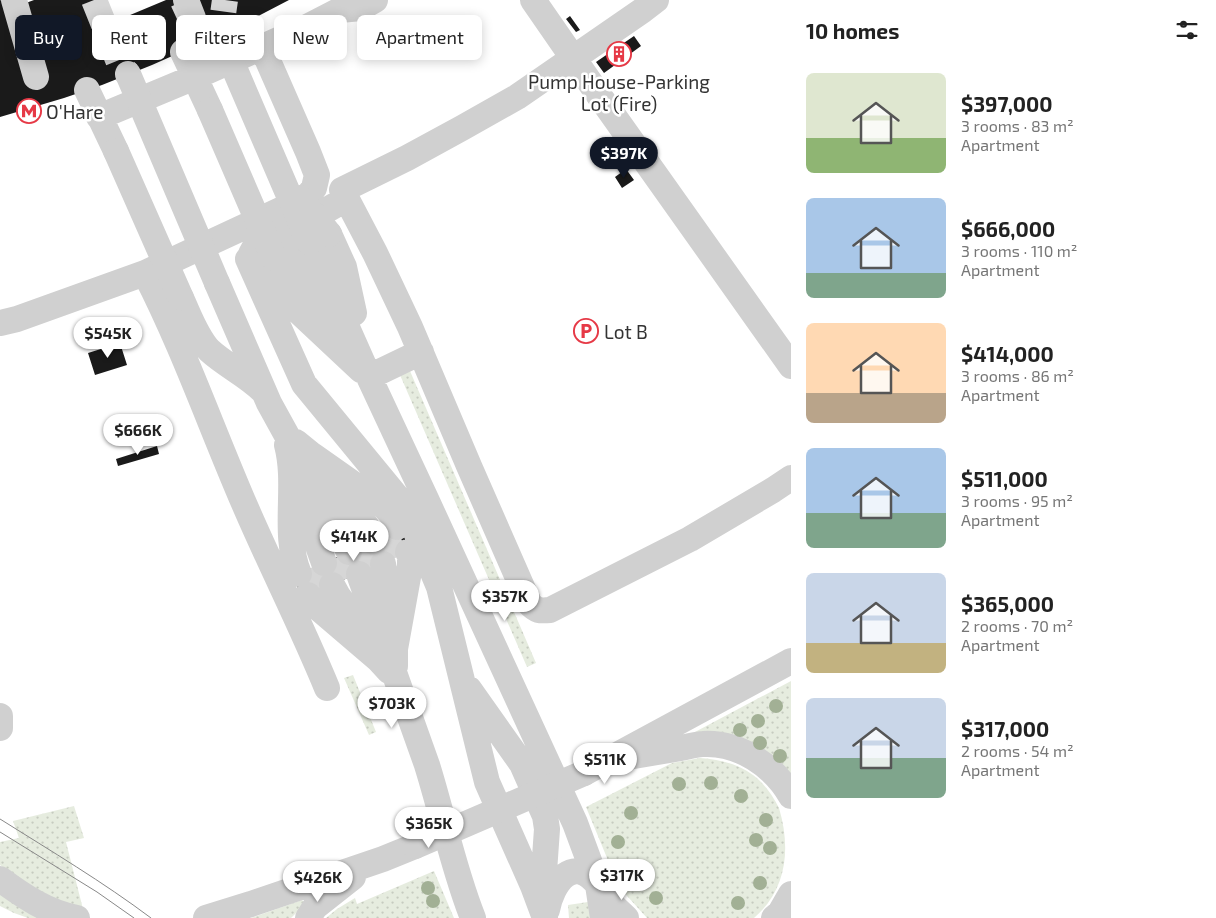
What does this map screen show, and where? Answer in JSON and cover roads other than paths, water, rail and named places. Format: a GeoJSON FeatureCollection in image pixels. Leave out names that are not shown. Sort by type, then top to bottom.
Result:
{"type":"FeatureCollection","features":[{"type":"Feature","properties":{"kind":"street"},"geometry":{"type":"LineString","coordinates":[[264,46],[307,27],[337,5],[361,8],[374,0]]}},
{"type":"Feature","properties":{"kind":"street"},"geometry":{"type":"LineString","coordinates":[[533,0],[791,366]]}},
{"type":"Feature","properties":{"kind":"street"},"geometry":{"type":"LineString","coordinates":[[656,0],[518,97],[407,158],[342,190],[410,326],[469,466],[534,609],[550,610],[682,543],[791,478]]}},
{"type":"Feature","properties":{"kind":"street"},"geometry":{"type":"LineString","coordinates":[[14,4],[36,78]]}},
{"type":"Feature","properties":{"kind":"street"},"geometry":{"type":"LineString","coordinates":[[148,280],[306,198],[314,188],[317,175],[264,52]]}},
{"type":"Feature","properties":{"kind":"street"},"geometry":{"type":"LineString","coordinates":[[187,60],[210,110],[304,245],[296,310],[369,377]]}},
{"type":"Feature","properties":{"kind":"street"},"geometry":{"type":"LineString","coordinates":[[231,60],[279,172],[304,245],[426,499],[574,823],[598,888],[603,918]]}},
{"type":"Feature","properties":{"kind":"street"},"geometry":{"type":"LineString","coordinates":[[99,117],[234,60]]}},
{"type":"Feature","properties":{"kind":"street"},"geometry":{"type":"LineString","coordinates":[[128,74],[264,393],[334,521],[353,563],[388,651],[396,680],[433,786],[457,875],[473,918]]}},
{"type":"Feature","properties":{"kind":"street"},"geometry":{"type":"LineString","coordinates":[[87,90],[116,150],[199,337],[218,357],[255,384],[264,393]]}},
{"type":"Feature","properties":{"kind":"street"},"geometry":{"type":"LineString","coordinates":[[248,259],[257,243],[320,214],[346,199]]}},
{"type":"Feature","properties":{"kind":"street"},"geometry":{"type":"LineString","coordinates":[[0,323],[148,280],[222,256],[248,259]]}},
{"type":"Feature","properties":{"kind":"street"},"geometry":{"type":"LineString","coordinates":[[248,259],[304,384],[406,508],[437,579],[465,689],[523,836],[545,918]]}},
{"type":"Feature","properties":{"kind":"street"},"geometry":{"type":"LineString","coordinates":[[148,280],[204,404],[277,579],[327,688]]}},
{"type":"Feature","properties":{"kind":"street"},"geometry":{"type":"LineString","coordinates":[[369,377],[421,352]]}},
{"type":"Feature","properties":{"kind":"street"},"geometry":{"type":"LineString","coordinates":[[284,429],[312,455],[383,504],[392,515],[353,563],[338,596],[381,655],[396,680]]}},
{"type":"Feature","properties":{"kind":"street"},"geometry":{"type":"LineString","coordinates":[[284,429],[294,468],[305,554],[353,563],[410,556],[410,566],[395,649],[396,680]]}},
{"type":"Feature","properties":{"kind":"street"},"geometry":{"type":"LineString","coordinates":[[206,918],[384,859],[584,773],[791,661]]}},
{"type":"Feature","properties":{"kind":"street"},"geometry":{"type":"LineString","coordinates":[[0,716],[0,728]]}},
{"type":"Feature","properties":{"kind":"street"},"geometry":{"type":"LineString","coordinates":[[608,761],[703,744],[727,745],[752,756],[769,769],[791,796]]}},
{"type":"Feature","properties":{"kind":"street"},"geometry":{"type":"LineString","coordinates":[[426,765],[490,918]]}},
{"type":"Feature","properties":{"kind":"street"},"geometry":{"type":"LineString","coordinates":[[309,914],[347,881],[384,859]]}},
{"type":"Feature","properties":{"kind":"street"},"geometry":{"type":"LineString","coordinates":[[545,918],[556,885],[564,876],[579,871],[592,878],[608,901],[626,918]]}},
{"type":"Feature","properties":{"kind":"street"},"geometry":{"type":"LineString","coordinates":[[0,879],[26,898],[66,916],[77,918]]}},
{"type":"Feature","properties":{"kind":"street"},"geometry":{"type":"LineString","coordinates":[[774,918],[791,894]]}},
{"type":"Feature","properties":{"kind":"tunnel"},"geometry":{"type":"LineString","coordinates":[[94,0],[121,67],[128,74]]}},
{"type":"Feature","properties":{"kind":"tunnel"},"geometry":{"type":"LineString","coordinates":[[183,1],[194,25],[220,35],[225,0]]}},
{"type":"Feature","properties":{"kind":"tunnel"},"geometry":{"type":"LineString","coordinates":[[386,536],[395,558]]}},
{"type":"Feature","properties":{"kind":"tunnel"},"geometry":{"type":"LineString","coordinates":[[361,547],[370,569]]}},
{"type":"Feature","properties":{"kind":"tunnel"},"geometry":{"type":"LineString","coordinates":[[338,557],[346,579]]}},
{"type":"Feature","properties":{"kind":"tunnel"},"geometry":{"type":"LineString","coordinates":[[311,568],[320,590]]}},
{"type":"Feature","properties":{"kind":"tram line"},"geometry":{"type":"LineString","coordinates":[[0,819],[96,879],[151,918]]}},
{"type":"Feature","properties":{"kind":"tram line"},"geometry":{"type":"LineString","coordinates":[[0,832],[97,892],[134,918]]}},
{"type":"Feature","properties":{"kind":"place","name":"Pump House-Parking Lot (Fire)"},"geometry":{"type":"Point","coordinates":[619,54]}},
{"type":"Feature","properties":{"kind":"place","name":"O'Hare"},"geometry":{"type":"Point","coordinates":[29,111]}},
{"type":"Feature","properties":{"kind":"place","name":"Lot B"},"geometry":{"type":"Point","coordinates":[586,331]}}]}
